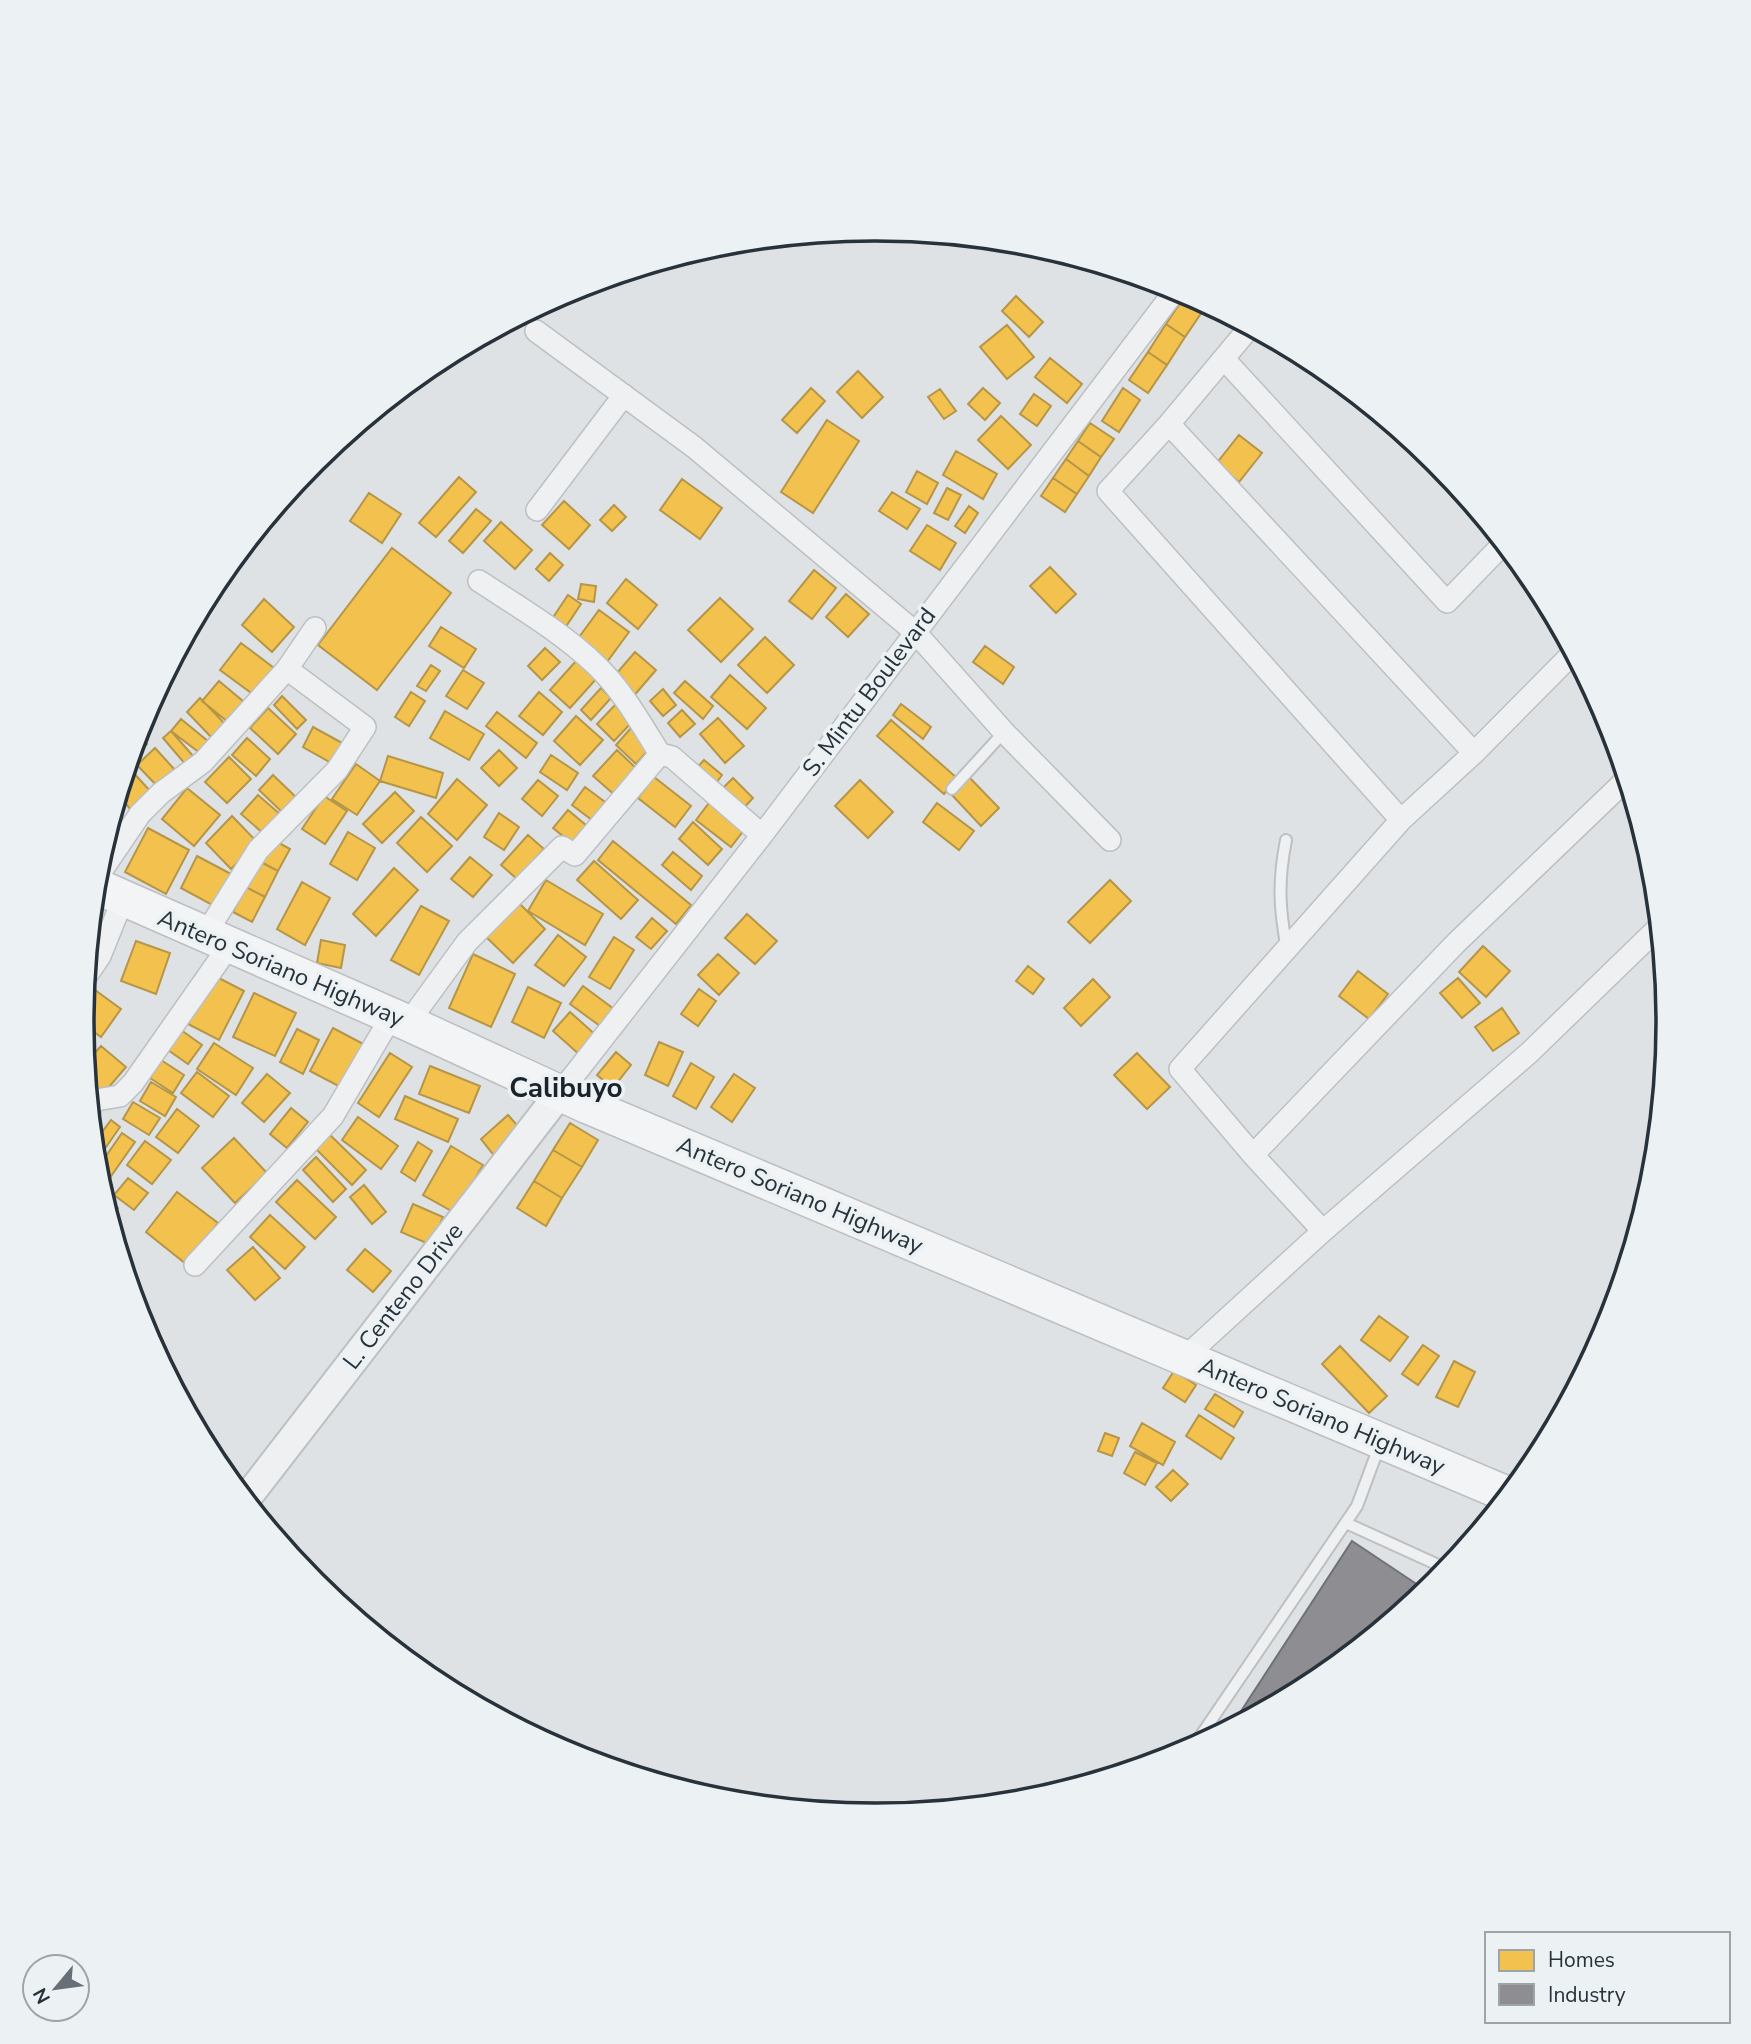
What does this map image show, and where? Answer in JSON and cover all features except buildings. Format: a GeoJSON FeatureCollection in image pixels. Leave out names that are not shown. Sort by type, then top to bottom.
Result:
{"type":"FeatureCollection","features":[{"type":"Feature","properties":{"kind":"main road","name":"Antero Soriano Highway"},"geometry":{"type":"LineString","coordinates":[[107,889],[559,1093],[1499,1491]]}},
{"type":"Feature","properties":{"kind":"street","name":"S. Mintu Boulevard"},"geometry":{"type":"LineString","coordinates":[[559,1093],[762,835],[1169,298]]}},
{"type":"Feature","properties":{"kind":"street"},"geometry":{"type":"LineString","coordinates":[[536,331],[694,447],[915,632],[1004,732],[1110,840]]}},
{"type":"Feature","properties":{"kind":"street"},"geometry":{"type":"LineString","coordinates":[[1244,334],[1169,424],[1108,491],[1401,820]]}},
{"type":"Feature","properties":{"kind":"street"},"geometry":{"type":"LineString","coordinates":[[1224,359],[1447,602],[1497,550]]}},
{"type":"Feature","properties":{"kind":"street"},"geometry":{"type":"LineString","coordinates":[[537,510],[624,395]]}},
{"type":"Feature","properties":{"kind":"street"},"geometry":{"type":"LineString","coordinates":[[1169,424],[1474,752]]}},
{"type":"Feature","properties":{"kind":"street"},"geometry":{"type":"LineString","coordinates":[[479,581],[537,618],[597,667],[632,709],[660,754],[672,757],[762,835]]}},
{"type":"Feature","properties":{"kind":"street"},"geometry":{"type":"LineString","coordinates":[[108,882],[140,814],[161,793],[203,762],[287,669],[315,628]]}},
{"type":"Feature","properties":{"kind":"street"},"geometry":{"type":"LineString","coordinates":[[1323,1231],[1253,1155],[1180,1069],[1401,820],[1567,659]]}},
{"type":"Feature","properties":{"kind":"street"},"geometry":{"type":"LineString","coordinates":[[99,1100],[120,1096],[133,1083],[217,940],[258,850],[337,770],[365,727],[287,669]]}},
{"type":"Feature","properties":{"kind":"street"},"geometry":{"type":"LineString","coordinates":[[195,1265],[333,1116],[399,1020],[467,942],[562,846],[575,855],[660,754]]}},
{"type":"Feature","properties":{"kind":"street"},"geometry":{"type":"LineString","coordinates":[[1253,1155],[1456,943],[1620,786]]}},
{"type":"Feature","properties":{"kind":"street"},"geometry":{"type":"LineString","coordinates":[[97,960],[100,956],[104,905]]}},
{"type":"Feature","properties":{"kind":"street"},"geometry":{"type":"LineString","coordinates":[[1184,1358],[1323,1231],[1529,1053],[1651,934]]}},
{"type":"Feature","properties":{"kind":"street","name":"L. Centeno Drive"},"geometry":{"type":"LineString","coordinates":[[252,1491],[559,1093]]}},
{"type":"Feature","properties":{"kind":"lane"},"geometry":{"type":"LineString","coordinates":[[953,789],[1004,732]]}},
{"type":"Feature","properties":{"kind":"lane"},"geometry":{"type":"LineString","coordinates":[[1286,840],[1280,869],[1280,910],[1287,949]]}},
{"type":"Feature","properties":{"kind":"lane"},"geometry":{"type":"LineString","coordinates":[[1205,1730],[1357,1506],[1381,1441]]}},
{"type":"Feature","properties":{"kind":"lane"},"geometry":{"type":"LineString","coordinates":[[1346,1523],[1437,1564]]}},
{"type":"Feature","properties":{"kind":"district","name":"Calibuyo"},"geometry":{"type":"Point","coordinates":[566,1088]}}]}
